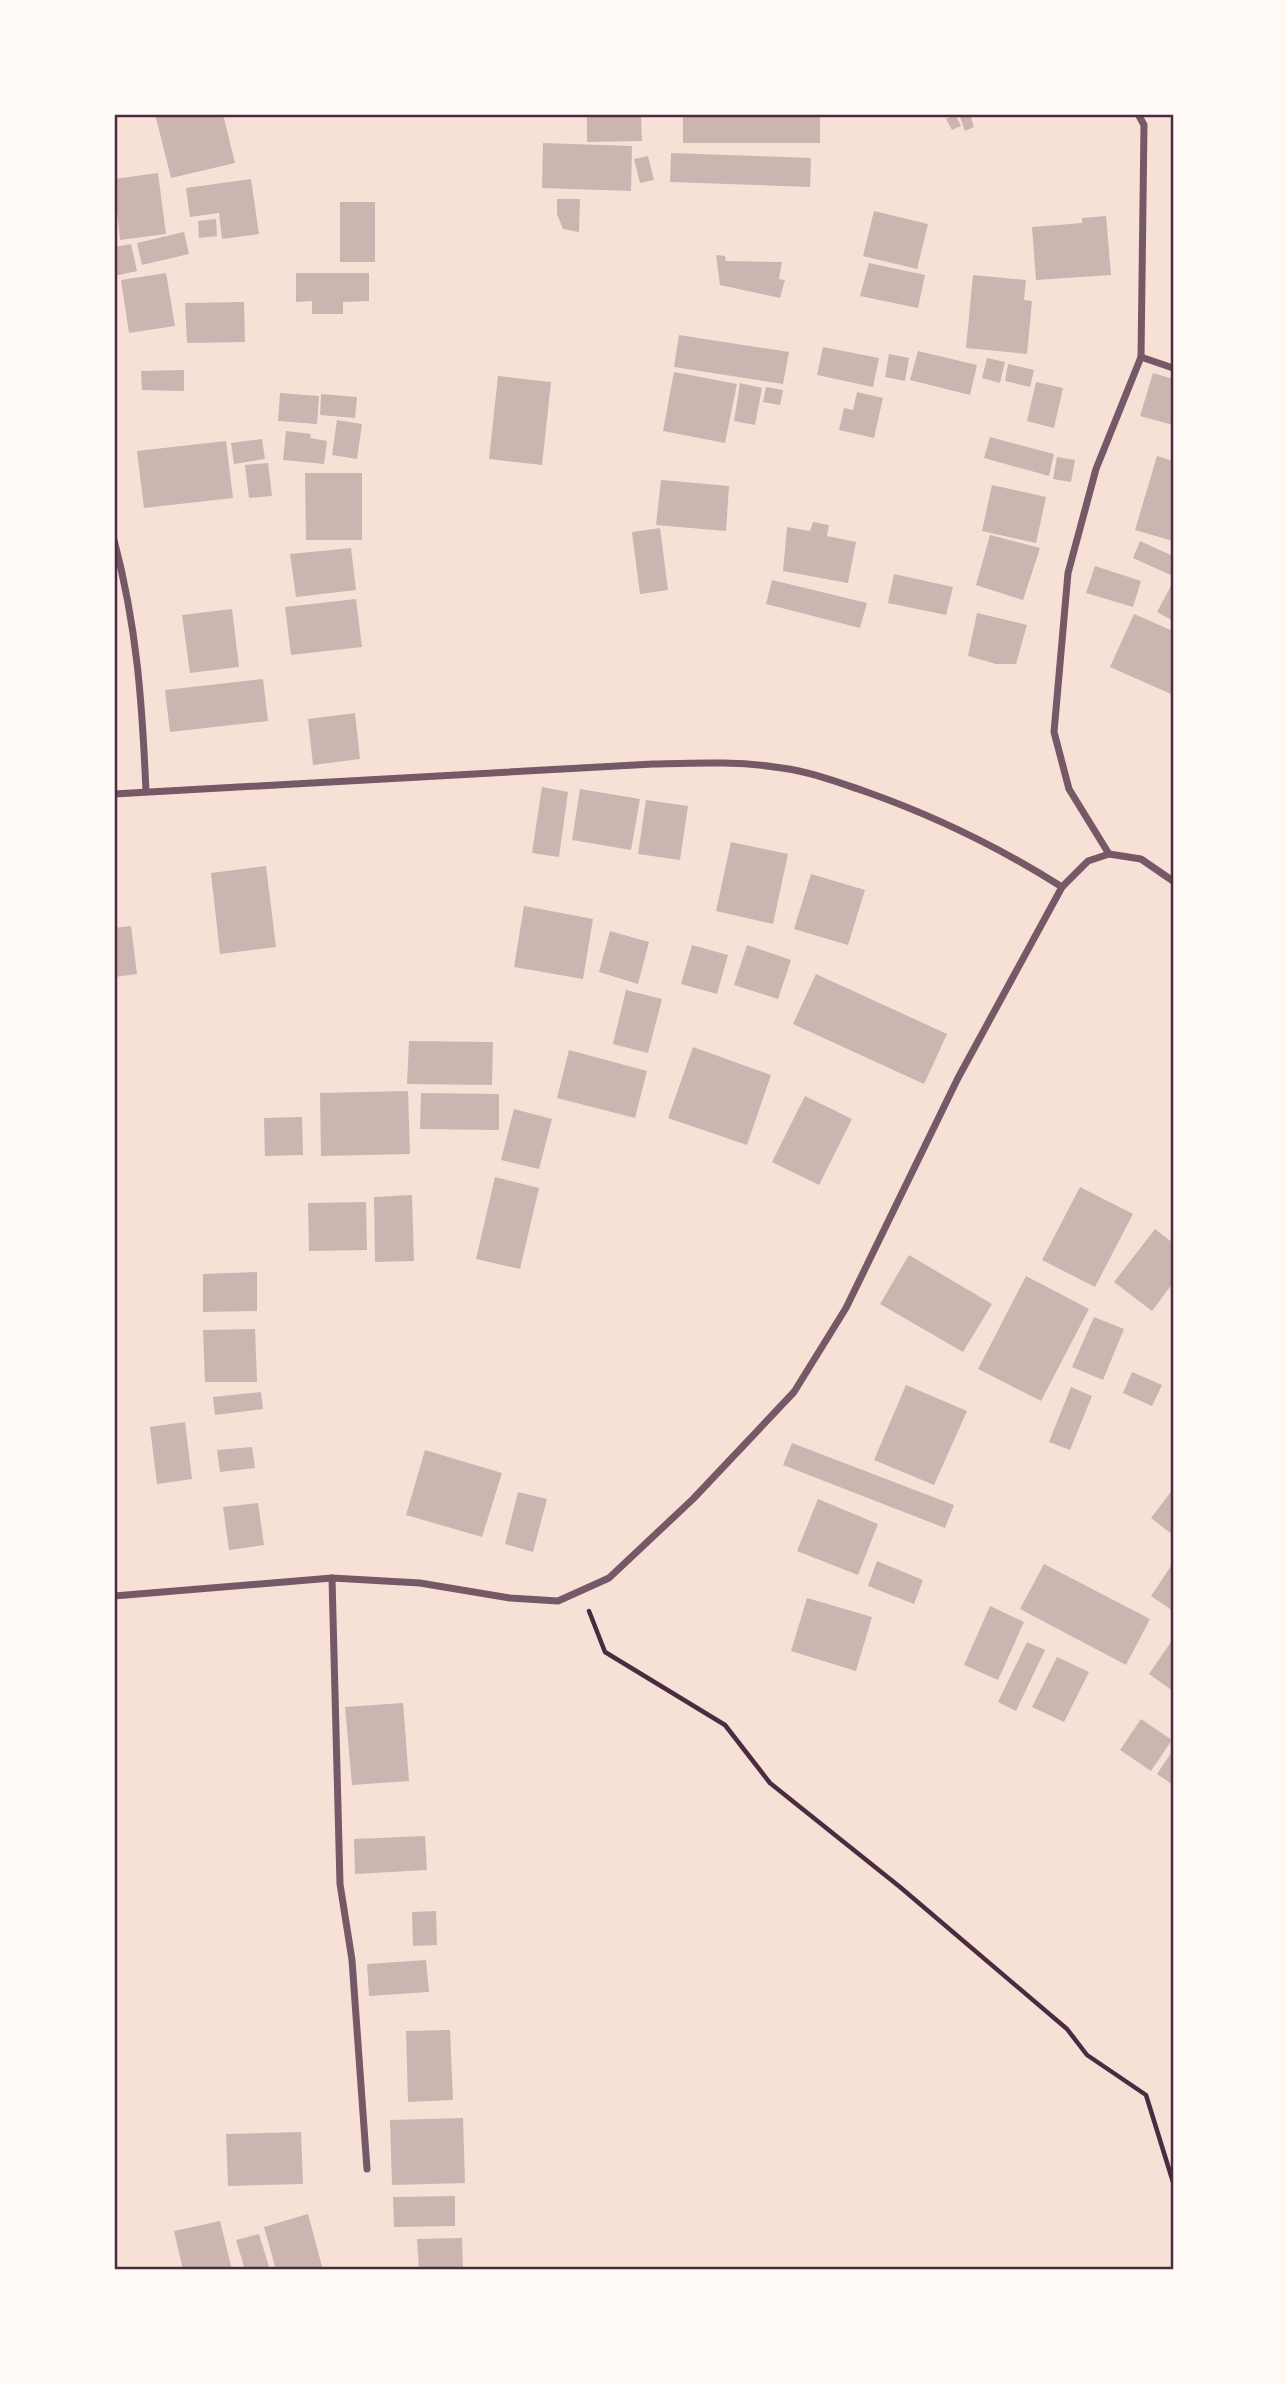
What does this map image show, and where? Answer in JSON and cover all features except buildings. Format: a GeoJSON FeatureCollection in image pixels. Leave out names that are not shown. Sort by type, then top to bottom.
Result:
{"type":"FeatureCollection","features":[{"type":"Feature","properties":{"kind":"street"},"geometry":{"type":"LineString","coordinates":[[1109,854],[1069,789],[1054,732],[1068,573],[1096,469],[1141,357],[1144,125],[1138,114]]}},
{"type":"Feature","properties":{"kind":"street"},"geometry":{"type":"LineString","coordinates":[[1141,357],[1173,368]]}},
{"type":"Feature","properties":{"kind":"street"},"geometry":{"type":"LineString","coordinates":[[114,540],[130,603],[141,687],[146,791]]}},
{"type":"Feature","properties":{"kind":"street"},"geometry":{"type":"LineString","coordinates":[[114,794],[653,764],[722,763],[781,767],[819,775],[907,807],[981,839],[1062,887]]}},
{"type":"Feature","properties":{"kind":"street"},"geometry":{"type":"LineString","coordinates":[[114,1596],[332,1578],[420,1583],[510,1598],[558,1601],[609,1578],[693,1499],[794,1392],[846,1308],[958,1078],[1062,887],[1088,862],[1109,854],[1141,859],[1173,881]]}},
{"type":"Feature","properties":{"kind":"street"},"geometry":{"type":"LineString","coordinates":[[332,1578],[340,1884],[352,1960],[367,2169]]}},
{"type":"Feature","properties":{"kind":"path"},"geometry":{"type":"LineString","coordinates":[[581,1591],[605,1651],[725,1725],[770,1783],[900,1886],[1067,2029],[1087,2054],[1146,2095],[1173,2182]]}}]}
